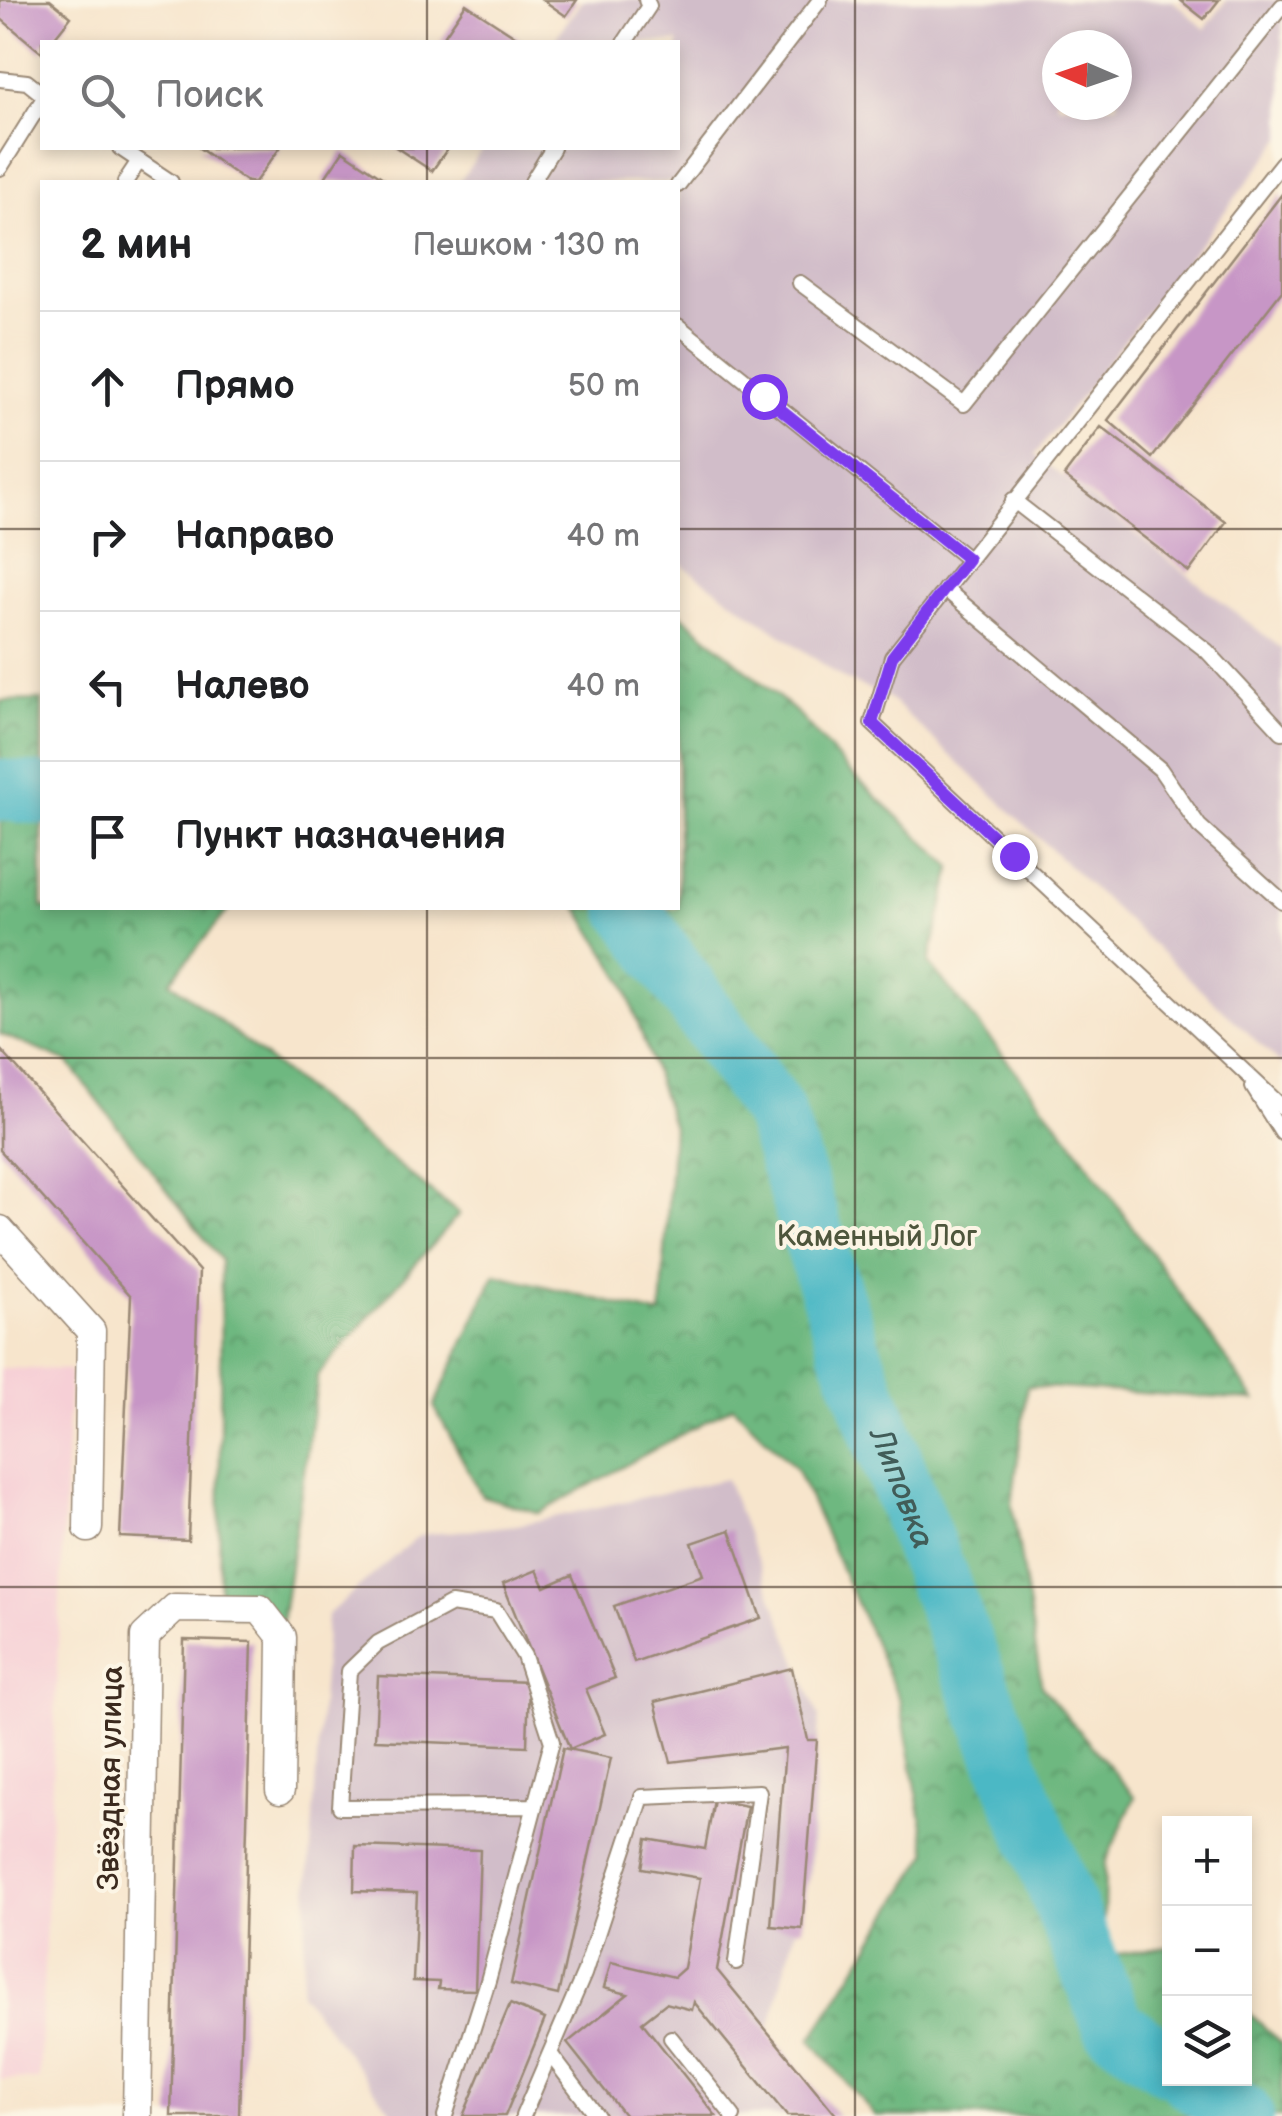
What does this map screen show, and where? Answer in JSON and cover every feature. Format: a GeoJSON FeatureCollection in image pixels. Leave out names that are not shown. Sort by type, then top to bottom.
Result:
{"type":"FeatureCollection","features":[{"type":"Feature","properties":{"kind":"street"},"geometry":{"type":"LineString","coordinates":[[0,1230],[92,1331],[88,1528]]}},
{"type":"Feature","properties":{"kind":"street","name":"Звёздная улица"},"geometry":{"type":"LineString","coordinates":[[137,2116],[145,1636],[175,1608],[260,1609],[282,1637],[280,1790]]}},
{"type":"Feature","properties":{"kind":"lane"},"geometry":{"type":"LineString","coordinates":[[626,40],[649,6],[646,0]]}},
{"type":"Feature","properties":{"kind":"lane"},"geometry":{"type":"LineString","coordinates":[[680,183],[820,0]]}},
{"type":"Feature","properties":{"kind":"lane"},"geometry":{"type":"LineString","coordinates":[[800,283],[964,404],[1282,6]]}},
{"type":"Feature","properties":{"kind":"lane"},"geometry":{"type":"LineString","coordinates":[[0,80],[27,82],[40,92]]}},
{"type":"Feature","properties":{"kind":"lane"},"geometry":{"type":"LineString","coordinates":[[0,168],[40,105]]}},
{"type":"Feature","properties":{"kind":"lane"},"geometry":{"type":"LineString","coordinates":[[123,150],[168,180]]}},
{"type":"Feature","properties":{"kind":"lane"},"geometry":{"type":"LineString","coordinates":[[533,180],[552,150]]}},
{"type":"Feature","properties":{"kind":"lane"},"geometry":{"type":"LineString","coordinates":[[126,180],[139,161]]}},
{"type":"Feature","properties":{"kind":"lane"},"geometry":{"type":"LineString","coordinates":[[1282,163],[892,657],[872,723],[1282,1107]]}},
{"type":"Feature","properties":{"kind":"lane"},"geometry":{"type":"LineString","coordinates":[[680,328],[968,559]]}},
{"type":"Feature","properties":{"kind":"lane"},"geometry":{"type":"LineString","coordinates":[[1013,500],[1207,651],[1282,732]]}},
{"type":"Feature","properties":{"kind":"lane"},"geometry":{"type":"LineString","coordinates":[[945,589],[1160,769],[1199,826],[1282,901]]}},
{"type":"Feature","properties":{"kind":"lane"},"geometry":{"type":"LineString","coordinates":[[1242,1069],[1282,1133]]}},
{"type":"Feature","properties":{"kind":"lane"},"geometry":{"type":"LineString","coordinates":[[445,2116],[488,1982],[552,1742],[524,1656],[496,1611],[451,1604],[378,1643],[349,1671],[340,1806],[534,1806]]}},
{"type":"Feature","properties":{"kind":"lane"},"geometry":{"type":"LineString","coordinates":[[524,2116],[584,1974],[642,1798],[759,1792],[736,1962]]}},
{"type":"Feature","properties":{"kind":"lane"},"geometry":{"type":"LineString","coordinates":[[671,2038],[734,2116]]}},
{"type":"Feature","properties":{"kind":"lane"},"geometry":{"type":"LineString","coordinates":[[551,2056],[598,2116]]}},
{"type":"Feature","properties":{"kind":"shaded area"},"geometry":{"type":"Polygon","coordinates":[[[582,0],[1172,0],[1205,29],[1227,0],[1282,0],[1282,138],[1035,455],[1282,649],[1282,1065],[889,698],[844,679],[680,563],[680,180],[460,180],[482,150],[680,150],[680,40],[554,40],[582,0]]]}},
{"type":"Feature","properties":{"kind":"shaded area"},"geometry":{"type":"Polygon","coordinates":[[[0,1368],[70,1370],[39,2080],[0,2079],[0,1368]]]}},
{"type":"Feature","properties":{"kind":"shaded area"},"geometry":{"type":"Polygon","coordinates":[[[726,1479],[819,1717],[810,1873],[767,2039],[839,2116],[395,2116],[301,1993],[327,1615],[419,1535],[517,1525],[726,1479]]]}},
{"type":"Feature","properties":{"kind":"green space","name":"Каменный Лог"},"geometry":{"type":"Polygon","coordinates":[[[680,614],[795,711],[850,772],[952,867],[929,963],[1069,1137],[1255,1400],[1027,1386],[1012,1505],[1042,1687],[1135,1797],[1105,1863],[1103,1956],[1162,1948],[1162,2086],[1252,2086],[1252,2016],[1282,2044],[1282,2116],[875,2116],[811,2040],[928,1853],[900,1701],[796,1468],[733,1406],[539,1513],[482,1496],[434,1406],[495,1274],[661,1315],[673,1127],[624,982],[579,910],[680,910],[680,614]]]}},
{"type":"Feature","properties":{"kind":"green space"},"geometry":{"type":"Polygon","coordinates":[[[40,700],[40,910],[228,910],[170,981],[459,1214],[318,1375],[282,1622],[219,1612],[221,1260],[68,1062],[0,1034],[0,701],[40,700]]]}},
{"type":"Feature","properties":{"kind":"building"},"geometry":{"type":"Polygon","coordinates":[[[0,0],[50,0],[71,17],[53,40],[40,40],[40,51],[0,18],[0,0]]]}},
{"type":"Feature","properties":{"kind":"building"},"geometry":{"type":"Polygon","coordinates":[[[543,0],[577,0],[566,16],[543,0]]]}},
{"type":"Feature","properties":{"kind":"building"},"geometry":{"type":"Polygon","coordinates":[[[1180,0],[1219,0],[1204,19],[1180,0]]]}},
{"type":"Feature","properties":{"kind":"building"},"geometry":{"type":"Polygon","coordinates":[[[466,4],[521,40],[441,40],[466,4]]]}},
{"type":"Feature","properties":{"kind":"building"},"geometry":{"type":"Polygon","coordinates":[[[202,150],[279,150],[256,180],[244,180],[202,150]]]}},
{"type":"Feature","properties":{"kind":"building"},"geometry":{"type":"Polygon","coordinates":[[[400,150],[447,150],[432,171],[400,150]]]}},
{"type":"Feature","properties":{"kind":"building"},"geometry":{"type":"Polygon","coordinates":[[[343,151],[386,180],[323,180],[343,151]]]}},
{"type":"Feature","properties":{"kind":"building"},"geometry":{"type":"Polygon","coordinates":[[[1282,194],[1282,291],[1152,458],[1108,420],[1282,194]]]}},
{"type":"Feature","properties":{"kind":"building"},"geometry":{"type":"Polygon","coordinates":[[[1101,427],[1226,522],[1189,572],[1064,476],[1101,427]]]}},
{"type":"Feature","properties":{"kind":"building"},"geometry":{"type":"Polygon","coordinates":[[[0,1049],[199,1271],[188,1540],[120,1537],[131,1296],[0,1150],[0,1049]]]}},
{"type":"Feature","properties":{"kind":"building"},"geometry":{"type":"Polygon","coordinates":[[[730,1530],[761,1618],[634,1662],[614,1606],[703,1575],[692,1543],[730,1530]]]}},
{"type":"Feature","properties":{"kind":"building"},"geometry":{"type":"Polygon","coordinates":[[[537,1570],[545,1587],[572,1575],[615,1678],[586,1689],[605,1734],[570,1749],[503,1584],[537,1570]]]}},
{"type":"Feature","properties":{"kind":"building"},"geometry":{"type":"Polygon","coordinates":[[[184,1640],[252,1642],[239,2116],[171,2116],[184,1640]]]}},
{"type":"Feature","properties":{"kind":"building"},"geometry":{"type":"Polygon","coordinates":[[[792,1668],[808,1740],[817,1740],[802,1929],[771,1926],[785,1748],[671,1762],[655,1702],[792,1668]]]}},
{"type":"Feature","properties":{"kind":"building"},"geometry":{"type":"Polygon","coordinates":[[[378,1676],[529,1682],[527,1746],[375,1740],[378,1676]]]}},
{"type":"Feature","properties":{"kind":"building"},"geometry":{"type":"Polygon","coordinates":[[[563,1748],[611,1758],[558,1995],[511,1984],[563,1748]]]}},
{"type":"Feature","properties":{"kind":"building"},"geometry":{"type":"Polygon","coordinates":[[[714,1800],[747,1806],[717,1970],[837,2116],[787,2116],[694,2002],[692,2010],[666,2003],[642,2022],[716,2116],[625,2116],[567,2043],[628,1994],[604,1988],[611,1962],[674,1977],[684,1968],[700,1878],[642,1868],[647,1839],[705,1849],[714,1800]]]}},
{"type":"Feature","properties":{"kind":"building"},"geometry":{"type":"Polygon","coordinates":[[[355,1846],[480,1850],[475,1990],[438,1989],[439,1982],[413,1981],[417,1893],[354,1891],[355,1846]]]}},
{"type":"Feature","properties":{"kind":"building"},"geometry":{"type":"Polygon","coordinates":[[[510,2004],[545,2019],[505,2116],[463,2116],[510,2004]]]}},
{"type":"Feature","properties":{"kind":"waterway","name":"Липовка"},"geometry":{"type":"LineString","coordinates":[[0,790],[40,794]]}},
{"type":"Feature","properties":{"kind":"waterway","name":"Липовка"},"geometry":{"type":"LineString","coordinates":[[630,910],[774,1112],[849,1348],[1114,2027],[1162,2060]]}},
{"type":"Feature","properties":{"kind":"waterway","name":"Липовка"},"geometry":{"type":"LineString","coordinates":[[1200,2086],[1243,2116]]}},
{"type":"Feature","properties":{"kind":"route"},"geometry":{"type":"LineString","coordinates":[[764,396],[968,559],[892,657],[872,723],[1014,856]]}}]}
